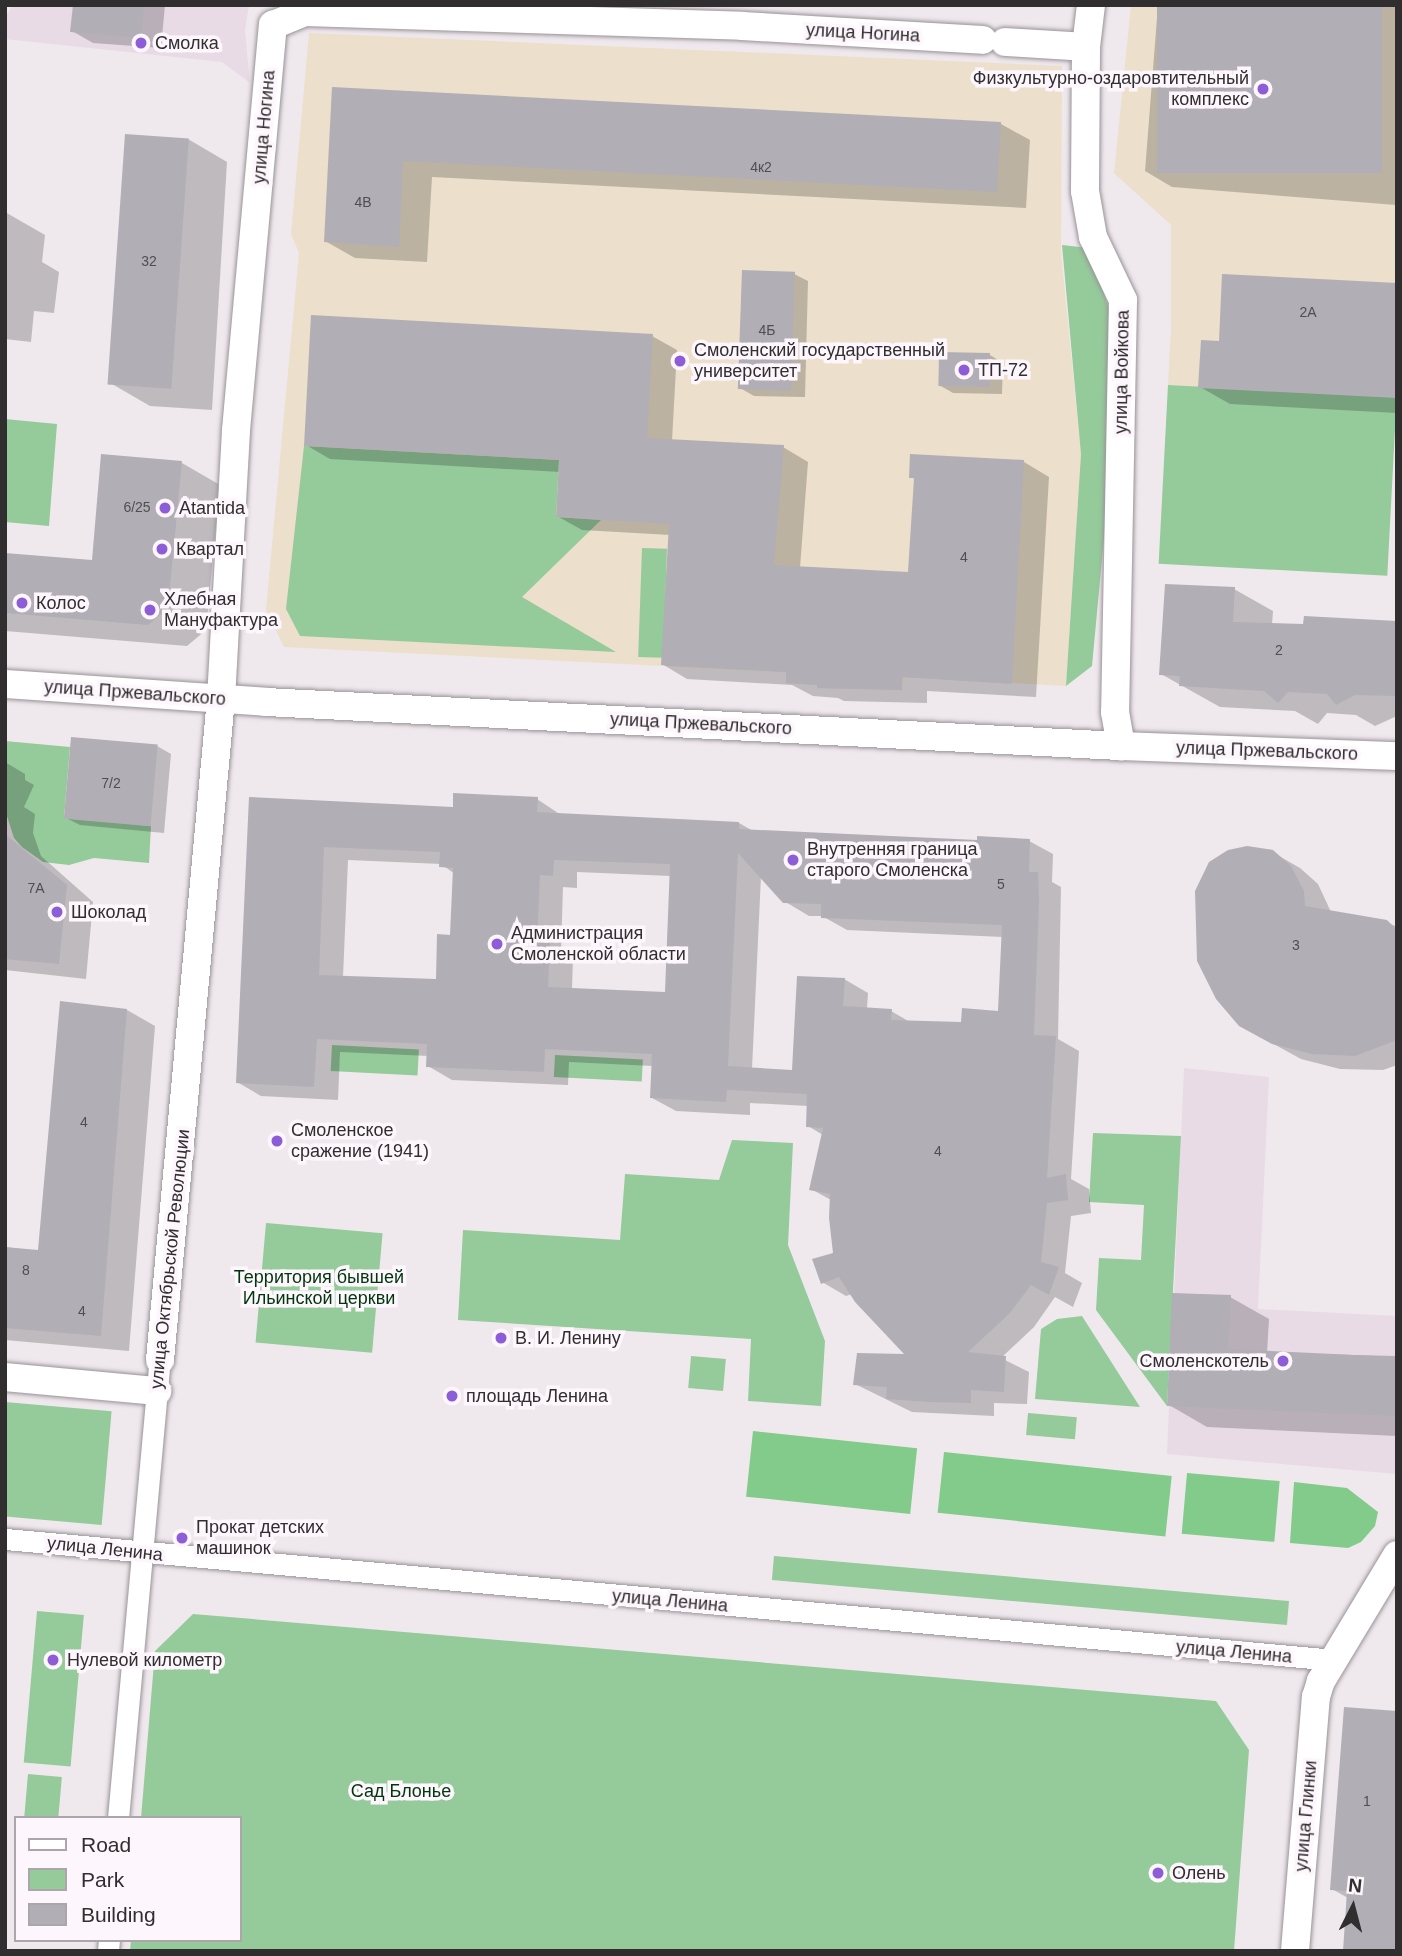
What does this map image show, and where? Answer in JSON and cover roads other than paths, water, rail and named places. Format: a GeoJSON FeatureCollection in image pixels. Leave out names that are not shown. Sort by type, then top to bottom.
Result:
{"type":"FeatureCollection","features":[{"type":"Feature","properties":{"kind":"street","name":"улица Войкова"},"geometry":{"type":"LineString","coordinates":[[1091,5],[1086,47],[1085,191],[1089,223],[1124,300],[1115,712],[1121,746]]}},
{"type":"Feature","properties":{"kind":"street","name":"улица Ногина"},"geometry":{"type":"LineString","coordinates":[[221,699],[236,429],[273,25],[305,12],[747,16],[994,41],[1086,47]]}},
{"type":"Feature","properties":{"kind":"street","name":"улица Пржевальского"},"geometry":{"type":"LineString","coordinates":[[5,684],[221,699],[1121,746],[1397,756]]}},
{"type":"Feature","properties":{"kind":"street","name":"улица Октябрьской Революции"},"geometry":{"type":"LineString","coordinates":[[118,1816],[221,699]]}},
{"type":"Feature","properties":{"kind":"street"},"geometry":{"type":"LineString","coordinates":[[5,1377],[157,1391]]}},
{"type":"Feature","properties":{"kind":"street","name":"улица Ленина"},"geometry":{"type":"LineString","coordinates":[[5,1539],[1328,1671]]}},
{"type":"Feature","properties":{"kind":"street"},"geometry":{"type":"LineString","coordinates":[[1328,1671],[1397,1555]]}},
{"type":"Feature","properties":{"kind":"street","name":"улица Глинки"},"geometry":{"type":"LineString","coordinates":[[1295,1951],[1316,1697],[1328,1671]]}},
{"type":"Feature","properties":{"kind":"place","name":"Смолка"},"geometry":{"type":"Point","coordinates":[141,43]}},
{"type":"Feature","properties":{"kind":"place","name":"Физкультурно-оздаровтительный комплекс"},"geometry":{"type":"Point","coordinates":[1263,89]}},
{"type":"Feature","properties":{"kind":"place","name":"Смоленский государственный университет"},"geometry":{"type":"Point","coordinates":[680,361]}},
{"type":"Feature","properties":{"kind":"place","name":"ТП-72"},"geometry":{"type":"Point","coordinates":[964,370]}},
{"type":"Feature","properties":{"kind":"place","name":"Atantida"},"geometry":{"type":"Point","coordinates":[165,508]}},
{"type":"Feature","properties":{"kind":"place","name":"Квартал"},"geometry":{"type":"Point","coordinates":[162,549]}},
{"type":"Feature","properties":{"kind":"place","name":"Колос"},"geometry":{"type":"Point","coordinates":[22,603]}},
{"type":"Feature","properties":{"kind":"place","name":"Хлебная Мануфактура"},"geometry":{"type":"Point","coordinates":[150,610]}},
{"type":"Feature","properties":{"kind":"place","name":"Внутренняя граница старого Смоленска"},"geometry":{"type":"Point","coordinates":[793,860]}},
{"type":"Feature","properties":{"kind":"place","name":"Шоколад"},"geometry":{"type":"Point","coordinates":[57,912]}},
{"type":"Feature","properties":{"kind":"place","name":"Администрация Смоленской области"},"geometry":{"type":"Point","coordinates":[497,944]}},
{"type":"Feature","properties":{"kind":"place","name":"Смоленское сражение (1941)"},"geometry":{"type":"Point","coordinates":[277,1141]}},
{"type":"Feature","properties":{"kind":"place","name":"В. И. Ленину"},"geometry":{"type":"Point","coordinates":[501,1338]}},
{"type":"Feature","properties":{"kind":"place","name":"Смоленскотель"},"geometry":{"type":"Point","coordinates":[1283,1361]}},
{"type":"Feature","properties":{"kind":"place","name":"площадь Ленина"},"geometry":{"type":"Point","coordinates":[452,1396]}},
{"type":"Feature","properties":{"kind":"place","name":"Прокат детских машинок"},"geometry":{"type":"Point","coordinates":[182,1538]}},
{"type":"Feature","properties":{"kind":"place","name":"Нулевой километр"},"geometry":{"type":"Point","coordinates":[53,1660]}},
{"type":"Feature","properties":{"kind":"place","name":"Олень"},"geometry":{"type":"Point","coordinates":[1158,1873]}},
{"type":"Feature","properties":{"kind":"park label","name":"Территория бывшей Ильинской церкви"},"geometry":{"type":"Point","coordinates":[319,1288]}},
{"type":"Feature","properties":{"kind":"park label","name":"Сад Блонье"},"geometry":{"type":"Point","coordinates":[401,1791]}}]}
